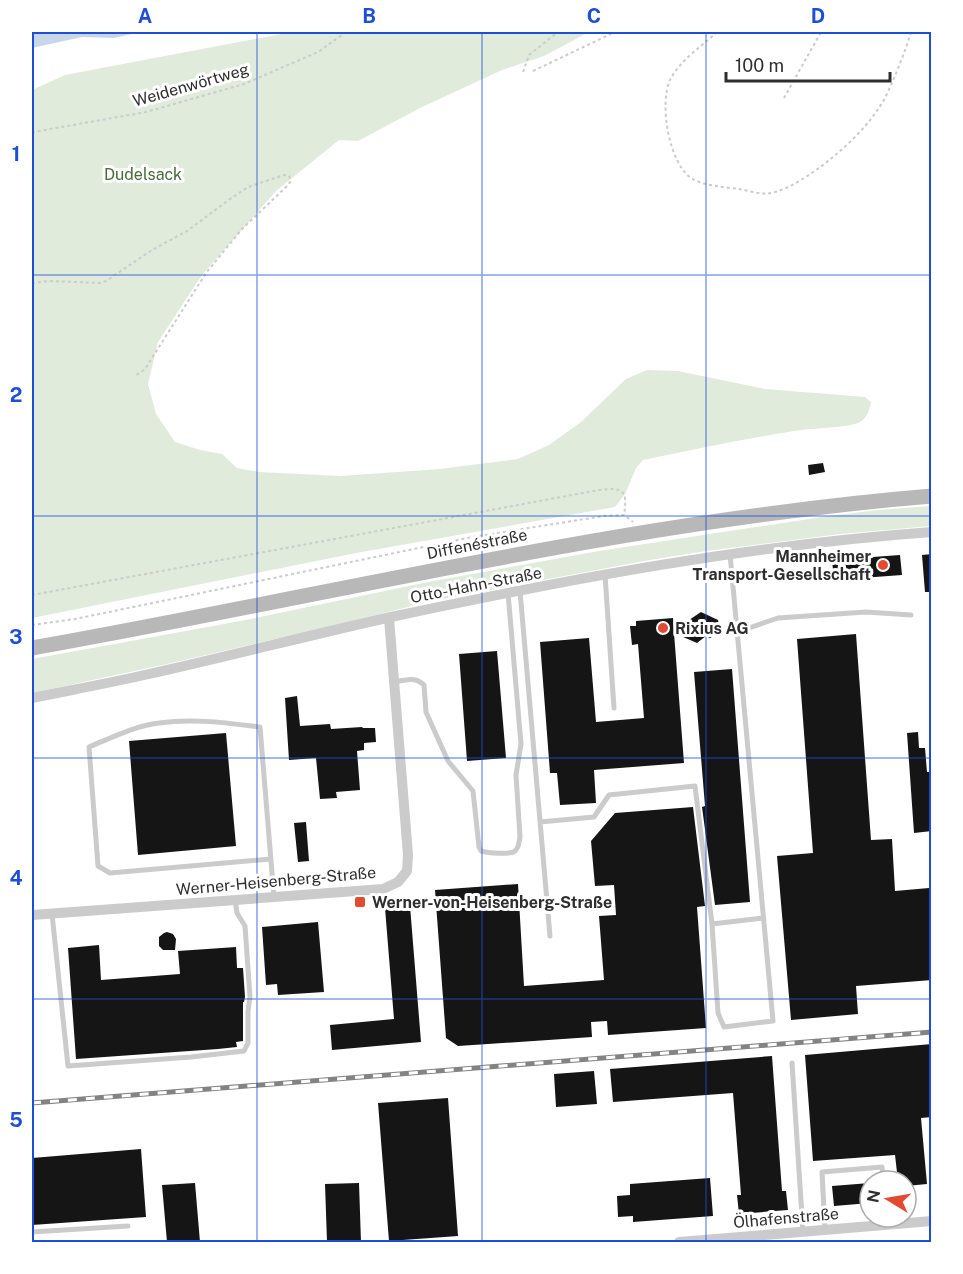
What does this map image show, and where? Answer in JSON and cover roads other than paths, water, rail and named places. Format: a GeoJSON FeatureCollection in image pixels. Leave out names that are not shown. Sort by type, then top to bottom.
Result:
{"type":"FeatureCollection","features":[{"type":"Feature","properties":{"kind":"main road","name":"Diffenéstraße"},"geometry":{"type":"LineString","coordinates":[[32,648],[644,532],[722,520],[932,496]]}},
{"type":"Feature","properties":{"kind":"street","name":"Otto-Hahn-Straße"},"geometry":{"type":"LineString","coordinates":[[32,698],[149,674],[520,590],[730,554],[932,532]]}},
{"type":"Feature","properties":{"kind":"street","name":"Werner-Heisenberg-Straße"},"geometry":{"type":"LineString","coordinates":[[32,915],[383,889],[398,882],[407,871],[408,855],[389,618]]}},
{"type":"Feature","properties":{"kind":"street","name":"Ölhafenstraße"},"geometry":{"type":"LineString","coordinates":[[679,1242],[825,1230],[858,1225]]}},
{"type":"Feature","properties":{"kind":"lane"},"geometry":{"type":"LineString","coordinates":[[540,822],[594,817],[609,795],[694,786],[712,924],[718,1013],[724,1027],[773,1021],[730,554]]}},
{"type":"Feature","properties":{"kind":"lane"},"geometry":{"type":"LineString","coordinates":[[605,575],[614,708]]}},
{"type":"Feature","properties":{"kind":"lane"},"geometry":{"type":"LineString","coordinates":[[520,590],[550,936]]}},
{"type":"Feature","properties":{"kind":"lane"},"geometry":{"type":"LineString","coordinates":[[394,682],[413,679],[419,680],[424,685],[426,712],[448,761],[473,791],[481,851],[490,853],[515,851],[520,837],[516,775],[521,744],[508,593]]}},
{"type":"Feature","properties":{"kind":"lane"},"geometry":{"type":"LineString","coordinates":[[737,632],[778,618],[866,612],[911,615]]}},
{"type":"Feature","properties":{"kind":"lane"},"geometry":{"type":"LineString","coordinates":[[271,859],[110,873],[98,866],[88,747],[121,733],[158,723],[200,720],[260,727],[271,859],[274,897]]}},
{"type":"Feature","properties":{"kind":"lane"},"geometry":{"type":"LineString","coordinates":[[52,914],[68,1066],[244,1051],[248,1043],[250,997],[245,926],[237,913],[234,900]]}},
{"type":"Feature","properties":{"kind":"lane"},"geometry":{"type":"LineString","coordinates":[[712,924],[763,918]]}},
{"type":"Feature","properties":{"kind":"lane"},"geometry":{"type":"LineString","coordinates":[[792,1063],[803,1232]]}},
{"type":"Feature","properties":{"kind":"lane"},"geometry":{"type":"LineString","coordinates":[[825,1230],[822,1172],[882,1167],[882,1169]]}},
{"type":"Feature","properties":{"kind":"lane"},"geometry":{"type":"LineString","coordinates":[[32,1232],[128,1226]]}},
{"type":"Feature","properties":{"kind":"water"},"geometry":{"type":"Polygon","coordinates":[[[32,32],[140,32],[114,38],[82,37],[32,48],[32,32]]]}},
{"type":"Feature","properties":{"kind":"railway"},"geometry":{"type":"LineString","coordinates":[[32,1103],[932,1032]]}},
{"type":"Feature","properties":{"kind":"place","name":"Mannheimer Transport-Gesellschaft"},"geometry":{"type":"Point","coordinates":[883,565]}},
{"type":"Feature","properties":{"kind":"place","name":"Rixius AG"},"geometry":{"type":"Point","coordinates":[663,628]}},
{"type":"Feature","properties":{"kind":"place","name":"Werner-von-Heisenberg-Straße"},"geometry":{"type":"Point","coordinates":[360,902]}},
{"type":"Feature","properties":{"kind":"park label","name":"Dudelsack"},"geometry":{"type":"Point","coordinates":[143,174]}}]}
